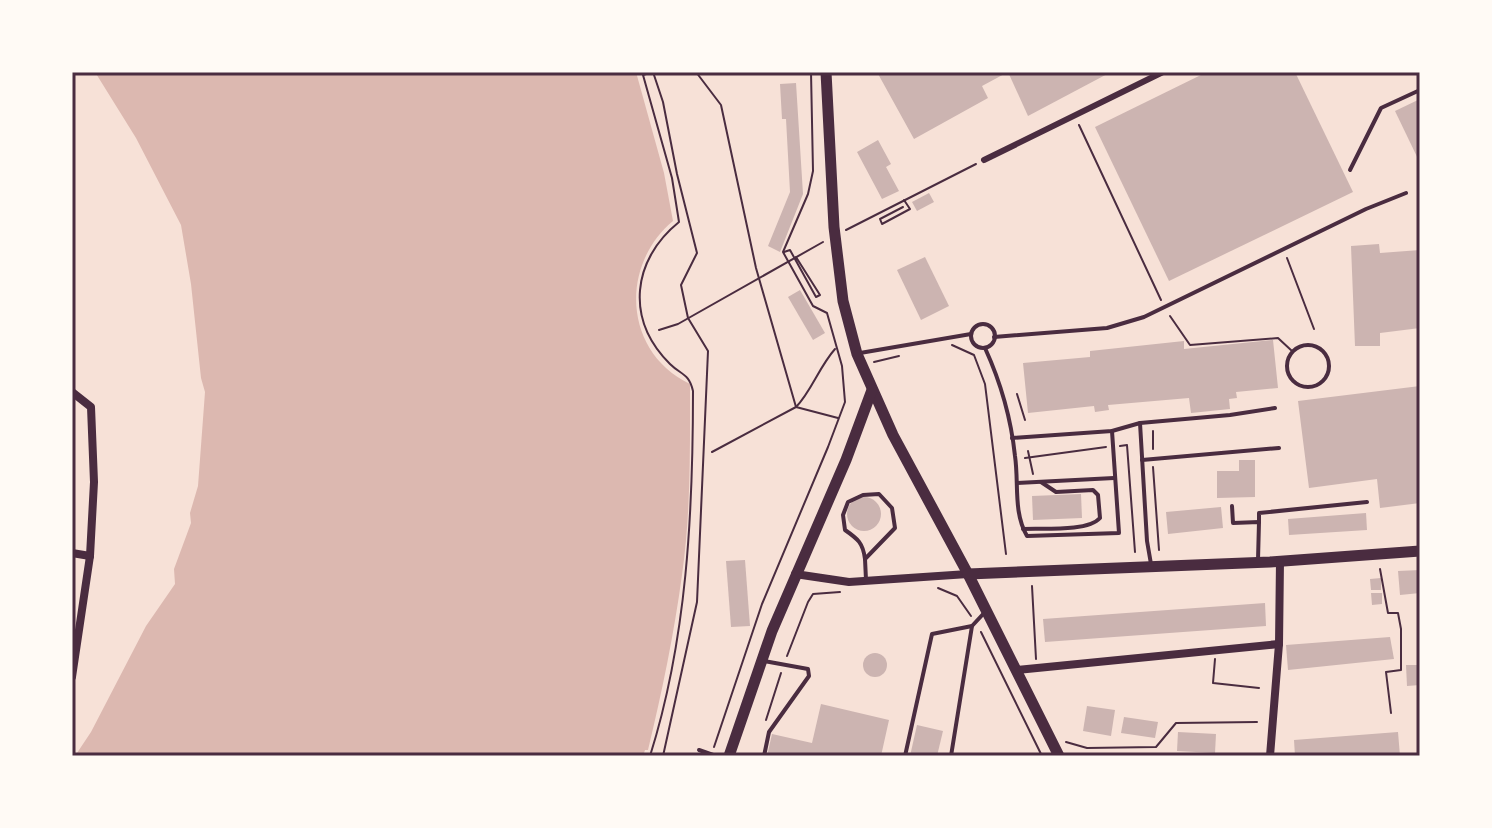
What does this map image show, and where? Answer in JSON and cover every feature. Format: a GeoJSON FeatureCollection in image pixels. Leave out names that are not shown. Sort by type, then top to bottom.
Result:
{"type":"FeatureCollection","features":[{"type":"Feature","properties":{"kind":"main road"},"geometry":{"type":"LineString","coordinates":[[826,72],[834,227],[843,301],[857,354],[893,435],[968,574],[1059,756]]}},
{"type":"Feature","properties":{"kind":"main road"},"geometry":{"type":"LineString","coordinates":[[729,756],[795,574],[846,460],[872,390]]}},
{"type":"Feature","properties":{"kind":"main road"},"geometry":{"type":"LineString","coordinates":[[968,574],[1280,561],[1420,551]]}},
{"type":"Feature","properties":{"kind":"street"},"geometry":{"type":"LineString","coordinates":[[984,160],[1163,72]]}},
{"type":"Feature","properties":{"kind":"street"},"geometry":{"type":"LineString","coordinates":[[72,392],[91,407],[94,482],[90,556],[72,677]]}},
{"type":"Feature","properties":{"kind":"street"},"geometry":{"type":"LineString","coordinates":[[72,553],[90,556]]}},
{"type":"Feature","properties":{"kind":"street"},"geometry":{"type":"LineString","coordinates":[[1270,756],[1279,644],[1280,561]]}},
{"type":"Feature","properties":{"kind":"street"},"geometry":{"type":"LineString","coordinates":[[795,574],[835,581],[968,574]]}},
{"type":"Feature","properties":{"kind":"street"},"geometry":{"type":"LineString","coordinates":[[1017,670],[1279,644]]}},
{"type":"Feature","properties":{"kind":"lane"},"geometry":{"type":"LineString","coordinates":[[1350,170],[1381,108],[1420,90]]}},
{"type":"Feature","properties":{"kind":"lane"},"geometry":{"type":"LineString","coordinates":[[994,337],[1107,328],[1144,317],[1406,193]]}},
{"type":"Feature","properties":{"kind":"lane"},"geometry":{"type":"LineString","coordinates":[[857,354],[971,334],[976,327],[984,325],[991,327],[994,337],[992,344],[985,348],[975,345],[971,334]]}},
{"type":"Feature","properties":{"kind":"lane"},"geometry":{"type":"LineString","coordinates":[[1305,344],[1319,347],[1329,366],[1320,384],[1306,387],[1289,377],[1286,364],[1292,351],[1305,344]]}},
{"type":"Feature","properties":{"kind":"lane"},"geometry":{"type":"LineString","coordinates":[[985,348],[1001,383],[1012,438],[1019,518],[1027,536],[1119,533],[1112,431]]}},
{"type":"Feature","properties":{"kind":"lane"},"geometry":{"type":"LineString","coordinates":[[1012,438],[1112,431],[1140,423],[1275,408]]}},
{"type":"Feature","properties":{"kind":"lane"},"geometry":{"type":"LineString","coordinates":[[1140,423],[1151,565]]}},
{"type":"Feature","properties":{"kind":"lane"},"geometry":{"type":"LineString","coordinates":[[1142,460],[1279,448]]}},
{"type":"Feature","properties":{"kind":"lane"},"geometry":{"type":"LineString","coordinates":[[1017,483],[1114,478]]}},
{"type":"Feature","properties":{"kind":"lane"},"geometry":{"type":"LineString","coordinates":[[1023,529],[1082,528],[1096,523],[1100,518],[1098,495],[1093,490],[1056,492],[1041,482]]}},
{"type":"Feature","properties":{"kind":"lane"},"geometry":{"type":"LineString","coordinates":[[865,559],[895,528],[892,508],[879,494],[863,495],[848,502],[843,515],[845,530],[863,546],[866,581]]}},
{"type":"Feature","properties":{"kind":"lane"},"geometry":{"type":"LineString","coordinates":[[1258,562],[1259,513],[1367,502]]}},
{"type":"Feature","properties":{"kind":"lane"},"geometry":{"type":"LineString","coordinates":[[1232,506],[1233,523],[1259,522]]}},
{"type":"Feature","properties":{"kind":"lane"},"geometry":{"type":"LineString","coordinates":[[951,756],[974,624],[985,612]]}},
{"type":"Feature","properties":{"kind":"lane"},"geometry":{"type":"LineString","coordinates":[[905,756],[932,634],[974,624]]}},
{"type":"Feature","properties":{"kind":"lane"},"geometry":{"type":"LineString","coordinates":[[762,660],[808,669],[809,676],[769,732],[764,756]]}},
{"type":"Feature","properties":{"kind":"lane"},"geometry":{"type":"LineString","coordinates":[[699,750],[714,755]]}},
{"type":"Feature","properties":{"kind":"path"},"geometry":{"type":"LineString","coordinates":[[650,756],[673,662],[688,546],[693,470],[693,391],[690,379],[669,364],[645,330],[639,297],[645,265],[661,237],[679,222],[672,178],[643,73],[653,72],[663,102],[697,253],[681,285],[688,318],[708,351],[697,602],[663,756]]}},
{"type":"Feature","properties":{"kind":"path"},"geometry":{"type":"LineString","coordinates":[[696,72],[721,105],[759,277],[796,407]]}},
{"type":"Feature","properties":{"kind":"path"},"geometry":{"type":"LineString","coordinates":[[783,252],[808,194],[813,171],[811,72]]}},
{"type":"Feature","properties":{"kind":"path"},"geometry":{"type":"LineString","coordinates":[[1074,115],[1164,306],[1190,345],[1278,338],[1292,351]]}},
{"type":"Feature","properties":{"kind":"path"},"geometry":{"type":"LineString","coordinates":[[836,235],[984,160]]}},
{"type":"Feature","properties":{"kind":"path"},"geometry":{"type":"LineString","coordinates":[[903,207],[880,219],[882,224],[910,209],[904,200]]}},
{"type":"Feature","properties":{"kind":"path"},"geometry":{"type":"LineString","coordinates":[[659,330],[688,318],[823,242]]}},
{"type":"Feature","properties":{"kind":"path"},"geometry":{"type":"LineString","coordinates":[[783,252],[790,250],[820,295],[816,297],[794,257]]}},
{"type":"Feature","properties":{"kind":"path"},"geometry":{"type":"LineString","coordinates":[[1283,250],[1314,329]]}},
{"type":"Feature","properties":{"kind":"path"},"geometry":{"type":"LineString","coordinates":[[714,755],[762,604],[839,419],[845,389],[827,313],[813,306],[783,252]]}},
{"type":"Feature","properties":{"kind":"path"},"geometry":{"type":"LineString","coordinates":[[950,345],[974,355],[985,384],[1006,554]]}},
{"type":"Feature","properties":{"kind":"path"},"geometry":{"type":"LineString","coordinates":[[712,452],[796,407],[835,348]]}},
{"type":"Feature","properties":{"kind":"path"},"geometry":{"type":"LineString","coordinates":[[873,362],[904,355]]}},
{"type":"Feature","properties":{"kind":"path"},"geometry":{"type":"LineString","coordinates":[[1017,394],[1025,420]]}},
{"type":"Feature","properties":{"kind":"path"},"geometry":{"type":"LineString","coordinates":[[796,407],[839,419]]}},
{"type":"Feature","properties":{"kind":"path"},"geometry":{"type":"LineString","coordinates":[[1153,422],[1159,550]]}},
{"type":"Feature","properties":{"kind":"path"},"geometry":{"type":"LineString","coordinates":[[1029,458],[1127,445],[1135,552]]}},
{"type":"Feature","properties":{"kind":"path"},"geometry":{"type":"LineString","coordinates":[[1028,451],[1032,464]]}},
{"type":"Feature","properties":{"kind":"path"},"geometry":{"type":"LineString","coordinates":[[1380,569],[1388,613],[1398,613],[1401,629],[1401,670],[1386,672],[1391,713]]}},
{"type":"Feature","properties":{"kind":"path"},"geometry":{"type":"LineString","coordinates":[[1031,584],[1037,663]]}},
{"type":"Feature","properties":{"kind":"path"},"geometry":{"type":"LineString","coordinates":[[929,585],[957,596],[1042,756]]}},
{"type":"Feature","properties":{"kind":"path"},"geometry":{"type":"LineString","coordinates":[[763,730],[808,602],[813,594],[843,592]]}},
{"type":"Feature","properties":{"kind":"path"},"geometry":{"type":"LineString","coordinates":[[1418,639],[1420,616]]}},
{"type":"Feature","properties":{"kind":"path"},"geometry":{"type":"LineString","coordinates":[[1216,651],[1213,683],[1259,688]]}},
{"type":"Feature","properties":{"kind":"path"},"geometry":{"type":"LineString","coordinates":[[1053,742],[1087,748],[1156,747],[1176,723],[1257,722]]}},
{"type":"Feature","properties":{"kind":"shaded area"},"geometry":{"type":"Polygon","coordinates":[[[95,72],[636,72],[664,173],[673,221],[656,240],[644,261],[637,284],[636,308],[641,331],[652,352],[668,370],[690,384],[690,456],[682,575],[663,685],[648,750],[643,756],[75,756],[91,732],[146,626],[175,584],[174,569],[191,523],[190,513],[198,486],[205,392],[181,225],[136,138],[95,72]]]}},
{"type":"Feature","properties":{"kind":"building"},"geometry":{"type":"Polygon","coordinates":[[[877,72],[1008,72],[982,86],[988,98],[914,139],[877,72]]]}},
{"type":"Feature","properties":{"kind":"building"},"geometry":{"type":"Polygon","coordinates":[[[1008,72],[1111,72],[1028,116],[1008,72]]]}},
{"type":"Feature","properties":{"kind":"building"},"geometry":{"type":"Polygon","coordinates":[[[1207,72],[1295,72],[1353,192],[1169,281],[1095,127],[1207,72]]]}},
{"type":"Feature","properties":{"kind":"building"},"geometry":{"type":"Polygon","coordinates":[[[796,83],[803,194],[780,252],[768,246],[790,192],[786,119],[782,119],[780,84],[796,83]]]}},
{"type":"Feature","properties":{"kind":"building"},"geometry":{"type":"Polygon","coordinates":[[[1420,99],[1420,163],[1395,111],[1420,99]]]}},
{"type":"Feature","properties":{"kind":"building"},"geometry":{"type":"Polygon","coordinates":[[[878,140],[891,164],[886,167],[899,191],[882,199],[857,152],[878,140]]]}},
{"type":"Feature","properties":{"kind":"building"},"geometry":{"type":"Polygon","coordinates":[[[929,193],[934,202],[917,211],[912,202],[929,193]]]}},
{"type":"Feature","properties":{"kind":"building"},"geometry":{"type":"Polygon","coordinates":[[[1379,244],[1380,253],[1420,250],[1420,328],[1380,333],[1380,346],[1355,346],[1351,246],[1379,244]]]}},
{"type":"Feature","properties":{"kind":"building"},"geometry":{"type":"Polygon","coordinates":[[[925,257],[949,306],[921,320],[897,270],[925,257]]]}},
{"type":"Feature","properties":{"kind":"building"},"geometry":{"type":"Polygon","coordinates":[[[800,290],[825,333],[813,340],[788,297],[800,290]]]}},
{"type":"Feature","properties":{"kind":"building"},"geometry":{"type":"Polygon","coordinates":[[[1273,340],[1278,388],[1236,392],[1237,398],[1229,399],[1230,409],[1191,413],[1189,398],[1108,405],[1109,410],[1095,412],[1094,406],[1028,413],[1023,363],[1090,357],[1090,351],[1184,341],[1184,349],[1273,340]]]}},
{"type":"Feature","properties":{"kind":"building"},"geometry":{"type":"Polygon","coordinates":[[[1420,386],[1420,503],[1380,508],[1377,479],[1309,488],[1298,401],[1420,386]]]}},
{"type":"Feature","properties":{"kind":"building"},"geometry":{"type":"Polygon","coordinates":[[[1239,460],[1255,460],[1255,497],[1217,498],[1217,471],[1239,471],[1239,460]]]}},
{"type":"Feature","properties":{"kind":"building"},"geometry":{"type":"Polygon","coordinates":[[[1081,494],[1082,518],[1033,520],[1032,496],[1081,494]]]}},
{"type":"Feature","properties":{"kind":"building"},"geometry":{"type":"Polygon","coordinates":[[[864,497],[876,502],[881,514],[876,526],[864,531],[852,526],[847,514],[852,502],[864,497]]]}},
{"type":"Feature","properties":{"kind":"building"},"geometry":{"type":"Polygon","coordinates":[[[1221,507],[1223,528],[1168,534],[1166,512],[1221,507]]]}},
{"type":"Feature","properties":{"kind":"building"},"geometry":{"type":"Polygon","coordinates":[[[1366,513],[1367,530],[1289,535],[1288,519],[1366,513]]]}},
{"type":"Feature","properties":{"kind":"building"},"geometry":{"type":"Polygon","coordinates":[[[745,560],[750,626],[731,627],[726,561],[745,560]]]}},
{"type":"Feature","properties":{"kind":"building"},"geometry":{"type":"Polygon","coordinates":[[[1420,570],[1420,593],[1400,595],[1398,571],[1420,570]]]}},
{"type":"Feature","properties":{"kind":"building"},"geometry":{"type":"Polygon","coordinates":[[[1381,578],[1381,590],[1371,590],[1370,579],[1381,578]]]}},
{"type":"Feature","properties":{"kind":"building"},"geometry":{"type":"Polygon","coordinates":[[[1371,593],[1382,593],[1382,604],[1372,605],[1371,593]]]}},
{"type":"Feature","properties":{"kind":"building"},"geometry":{"type":"Polygon","coordinates":[[[1265,603],[1266,626],[1045,642],[1043,619],[1265,603]]]}},
{"type":"Feature","properties":{"kind":"building"},"geometry":{"type":"Polygon","coordinates":[[[1390,637],[1394,659],[1288,670],[1286,645],[1390,637]]]}},
{"type":"Feature","properties":{"kind":"building"},"geometry":{"type":"Polygon","coordinates":[[[875,653],[886,660],[887,665],[880,676],[875,677],[864,670],[863,665],[870,654],[875,653]]]}},
{"type":"Feature","properties":{"kind":"building"},"geometry":{"type":"Polygon","coordinates":[[[1406,665],[1420,665],[1420,685],[1407,686],[1406,665]]]}},
{"type":"Feature","properties":{"kind":"building"},"geometry":{"type":"Polygon","coordinates":[[[821,704],[889,720],[881,756],[767,756],[772,734],[812,743],[821,704]]]}},
{"type":"Feature","properties":{"kind":"building"},"geometry":{"type":"Polygon","coordinates":[[[1087,706],[1115,710],[1111,736],[1083,731],[1087,706]]]}},
{"type":"Feature","properties":{"kind":"building"},"geometry":{"type":"Polygon","coordinates":[[[1124,717],[1158,722],[1155,738],[1121,733],[1124,717]]]}},
{"type":"Feature","properties":{"kind":"building"},"geometry":{"type":"Polygon","coordinates":[[[917,725],[943,731],[937,756],[910,756],[917,725]]]}},
{"type":"Feature","properties":{"kind":"building"},"geometry":{"type":"Polygon","coordinates":[[[1178,732],[1216,734],[1215,753],[1177,751],[1178,732]]]}},
{"type":"Feature","properties":{"kind":"building"},"geometry":{"type":"Polygon","coordinates":[[[1398,732],[1400,756],[1295,756],[1294,740],[1398,732]]]}}]}
